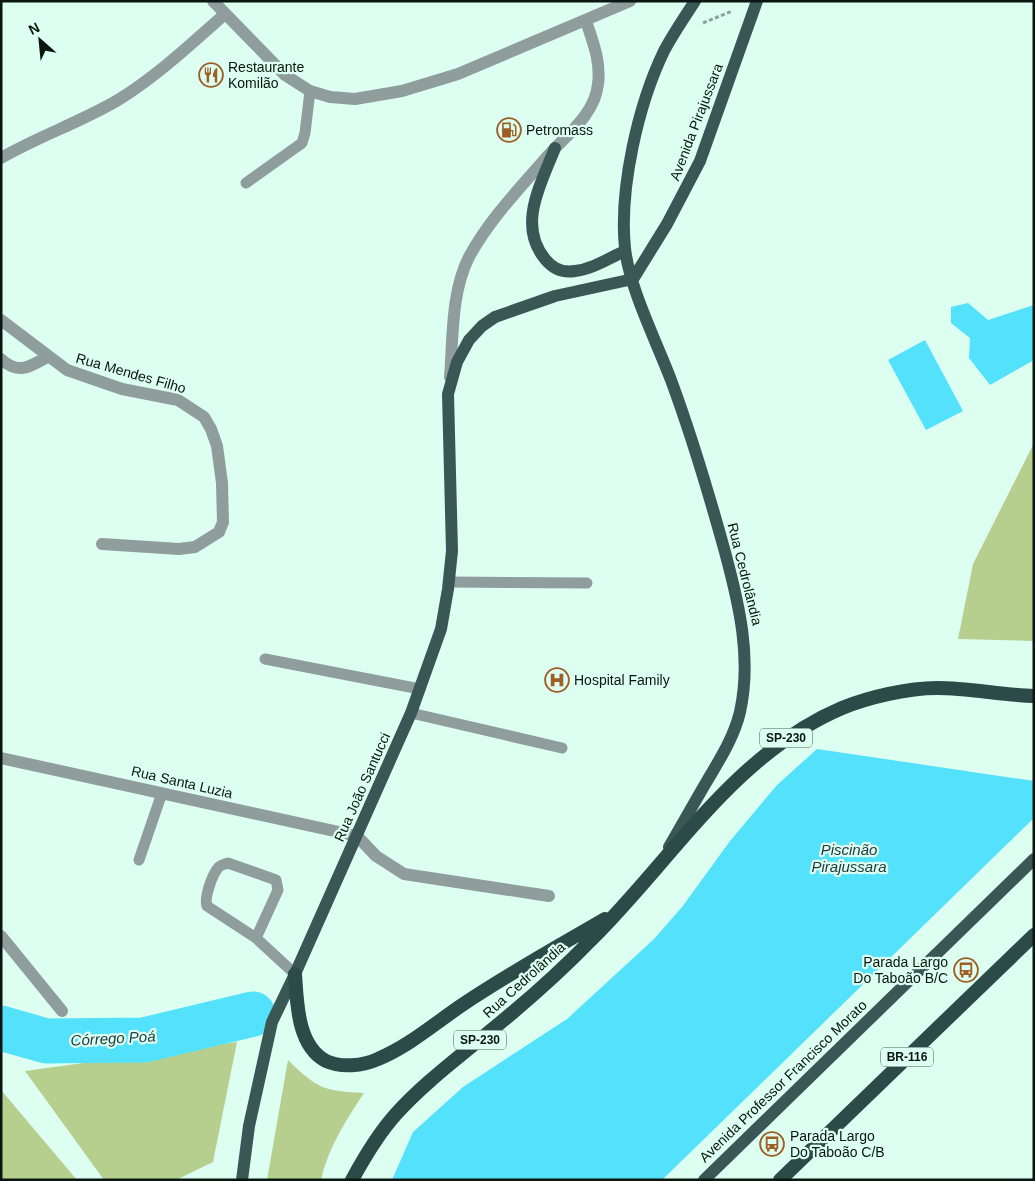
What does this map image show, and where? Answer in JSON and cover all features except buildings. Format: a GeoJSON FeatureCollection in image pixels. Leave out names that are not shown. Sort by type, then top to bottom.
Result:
{"type":"FeatureCollection","features":[{"type":"Feature","properties":{"kind":"highway","name":"Rua Cedrolândia"},"geometry":{"type":"LineString","coordinates":[[352,1180],[372,1144],[396,1114],[434,1078],[533,996],[621,910],[727,790],[760,757],[795,731],[843,708],[882,696],[936,688],[1034,696]]}},
{"type":"Feature","properties":{"kind":"highway"},"geometry":{"type":"LineString","coordinates":[[296,974],[301,1022],[313,1048],[327,1061],[358,1065],[377,1060],[404,1046],[463,1005],[621,910]]}},
{"type":"Feature","properties":{"kind":"highway","name":"BR-116"},"geometry":{"type":"LineString","coordinates":[[780,1180],[1034,935]]}},
{"type":"Feature","properties":{"kind":"main road"},"geometry":{"type":"LineString","coordinates":[[633,279],[625,251],[623,214],[631,159],[638,130],[664,53],[695,1]]}},
{"type":"Feature","properties":{"kind":"main road","name":"Avenida Pirajussara"},"geometry":{"type":"LineString","coordinates":[[633,279],[667,224],[700,161],[756,1]]}},
{"type":"Feature","properties":{"kind":"main road"},"geometry":{"type":"LineString","coordinates":[[555,148],[532,212],[531,229],[538,251],[551,266],[561,271],[574,272],[590,268],[625,251]]}},
{"type":"Feature","properties":{"kind":"main road","name":"Rua João Santucci"},"geometry":{"type":"LineString","coordinates":[[240,1179],[249,1126],[272,1022],[296,974],[411,713],[441,629],[452,551],[448,394],[457,362],[469,340],[482,326],[495,317],[555,296],[633,279]]}},
{"type":"Feature","properties":{"kind":"main road","name":"Rua Cedrolândia"},"geometry":{"type":"LineString","coordinates":[[633,279],[671,382],[706,486],[734,587],[744,634],[744,686],[740,713],[728,747],[657,869]]}},
{"type":"Feature","properties":{"kind":"main road","name":"Avenida Professor Francisco Morato"},"geometry":{"type":"LineString","coordinates":[[704,1180],[1034,859]]}},
{"type":"Feature","properties":{"kind":"street"},"geometry":{"type":"LineString","coordinates":[[213,1],[285,75],[310,91],[330,97],[355,99],[402,91],[458,74],[630,1]]}},
{"type":"Feature","properties":{"kind":"street"},"geometry":{"type":"LineString","coordinates":[[1,158],[129,93],[162,69],[225,14]]}},
{"type":"Feature","properties":{"kind":"street","name":"Rua João Santucci"},"geometry":{"type":"LineString","coordinates":[[448,394],[459,285],[469,258],[503,207],[555,148],[580,124],[592,103],[598,86],[598,62],[586,21]]}},
{"type":"Feature","properties":{"kind":"street","name":"Rua Mendes Filho"},"geometry":{"type":"LineString","coordinates":[[1,320],[47,357],[67,370],[122,389],[178,400],[204,417],[211,429],[217,446],[222,483],[223,522],[219,532],[195,547],[180,549],[102,544]]}},
{"type":"Feature","properties":{"kind":"street"},"geometry":{"type":"LineString","coordinates":[[1,359],[14,368],[21,370],[47,357]]}},
{"type":"Feature","properties":{"kind":"street","name":"Rua Santa Luzia"},"geometry":{"type":"LineString","coordinates":[[1,758],[357,836]]}},
{"type":"Feature","properties":{"kind":"street"},"geometry":{"type":"LineString","coordinates":[[357,836],[376,856],[404,874],[549,896]]}},
{"type":"Feature","properties":{"kind":"street"},"geometry":{"type":"LineString","coordinates":[[1,936],[62,1011]]}},
{"type":"Feature","properties":{"kind":"lane"},"geometry":{"type":"LineString","coordinates":[[246,183],[302,143],[310,91]]}},
{"type":"Feature","properties":{"kind":"lane"},"geometry":{"type":"LineString","coordinates":[[449,582],[587,583]]}},
{"type":"Feature","properties":{"kind":"lane"},"geometry":{"type":"LineString","coordinates":[[265,659],[420,689]]}},
{"type":"Feature","properties":{"kind":"lane"},"geometry":{"type":"LineString","coordinates":[[411,713],[562,748]]}},
{"type":"Feature","properties":{"kind":"lane"},"geometry":{"type":"LineString","coordinates":[[139,860],[162,793]]}},
{"type":"Feature","properties":{"kind":"lane"},"geometry":{"type":"LineString","coordinates":[[256,938],[278,890],[276,880],[228,863],[222,865],[216,870],[206,904],[209,909],[256,938],[296,974]]}},
{"type":"Feature","properties":{"kind":"green space"},"geometry":{"type":"Polygon","coordinates":[[[1034,443],[1034,641],[958,639],[973,564],[1034,443]]]}},
{"type":"Feature","properties":{"kind":"green space"},"geometry":{"type":"Polygon","coordinates":[[[237,1042],[213,1162],[176,1180],[104,1180],[25,1071],[237,1042]]]}},
{"type":"Feature","properties":{"kind":"green space"},"geometry":{"type":"Polygon","coordinates":[[[288,1060],[314,1083],[322,1087],[339,1091],[364,1093],[344,1124],[333,1146],[321,1180],[267,1180],[288,1060]]]}},
{"type":"Feature","properties":{"kind":"green space"},"geometry":{"type":"Polygon","coordinates":[[[1,1090],[77,1180],[1,1180],[1,1090]]]}},
{"type":"Feature","properties":{"kind":"water"},"geometry":{"type":"Polygon","coordinates":[[[968,303],[988,320],[1034,305],[1034,360],[990,385],[969,358],[970,338],[951,323],[951,307],[968,303]]]}},
{"type":"Feature","properties":{"kind":"water"},"geometry":{"type":"Polygon","coordinates":[[[925,340],[963,411],[926,430],[888,360],[925,340]]]}},
{"type":"Feature","properties":{"kind":"water","name":"Piscinão Pirajussara"},"geometry":{"type":"Polygon","coordinates":[[[817,749],[1034,781],[1034,818],[662,1180],[392,1180],[413,1132],[463,1087],[567,1019],[654,939],[682,907],[730,841],[777,785],[817,749]]]}},
{"type":"Feature","properties":{"kind":"waterway","name":"Córrego Poá"},"geometry":{"type":"LineString","coordinates":[[1,1028],[46,1041],[144,1040],[253,1014]]}},
{"type":"Feature","properties":{"kind":"place","name":"Restaurante Komilão"},"geometry":{"type":"Point","coordinates":[211,75]}},
{"type":"Feature","properties":{"kind":"place","name":"Petromass"},"geometry":{"type":"Point","coordinates":[509,130]}},
{"type":"Feature","properties":{"kind":"place","name":"Hospital Family"},"geometry":{"type":"Point","coordinates":[557,680]}},
{"type":"Feature","properties":{"kind":"place","name":"Parada Largo Do Taboão B/C"},"geometry":{"type":"Point","coordinates":[966,970]}},
{"type":"Feature","properties":{"kind":"place","name":"Parada Largo Do Taboão C/B"},"geometry":{"type":"Point","coordinates":[772,1144]}}]}
